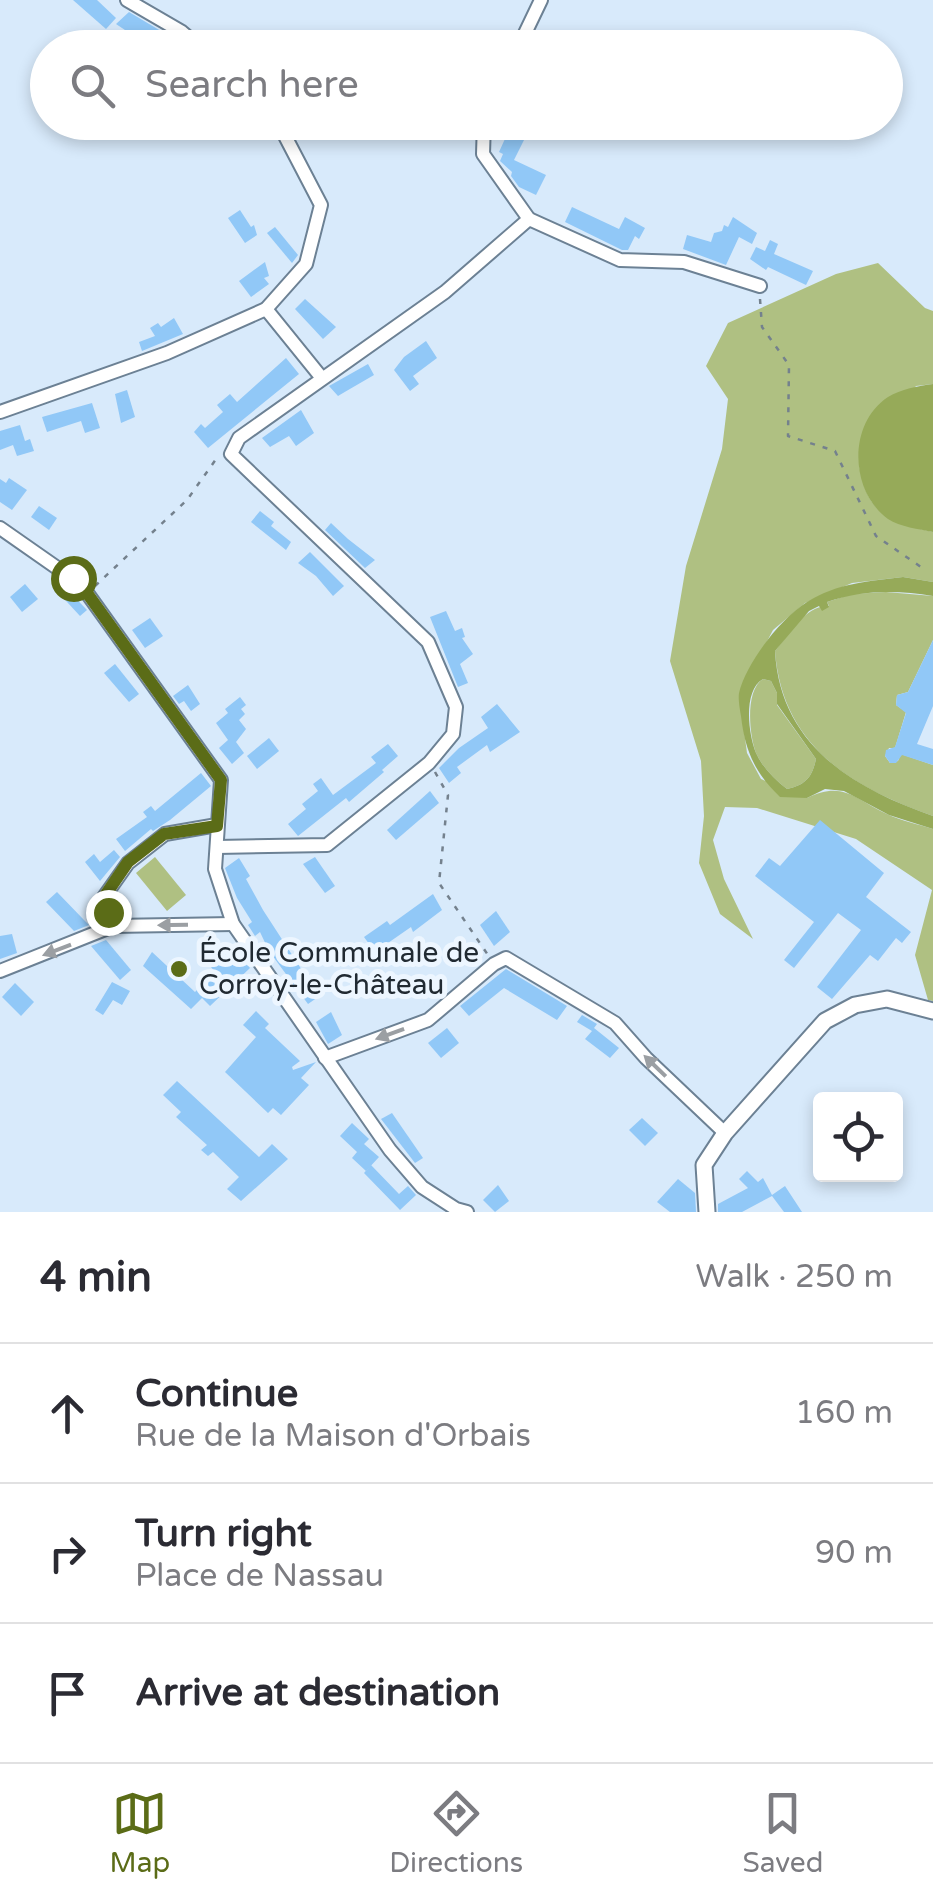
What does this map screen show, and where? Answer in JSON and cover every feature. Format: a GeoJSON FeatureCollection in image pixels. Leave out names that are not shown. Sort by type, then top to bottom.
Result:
{"type":"FeatureCollection","features":[{"type":"Feature","properties":{"kind":"street"},"geometry":{"type":"LineString","coordinates":[[126,0],[178,30]]}},
{"type":"Feature","properties":{"kind":"street"},"geometry":{"type":"LineString","coordinates":[[527,30],[542,0]]}},
{"type":"Feature","properties":{"kind":"street"},"geometry":{"type":"LineString","coordinates":[[0,412],[167,353],[266,309],[306,264],[321,204],[287,140]]}},
{"type":"Feature","properties":{"kind":"street"},"geometry":{"type":"LineString","coordinates":[[483,140],[483,154],[529,219],[620,260],[684,262],[760,286]]}},
{"type":"Feature","properties":{"kind":"street"},"geometry":{"type":"LineString","coordinates":[[217,846],[328,844],[429,763],[453,734],[456,707],[428,642],[231,454],[239,438],[445,292],[529,219]]}},
{"type":"Feature","properties":{"kind":"street"},"geometry":{"type":"LineString","coordinates":[[266,309],[320,377]]}},
{"type":"Feature","properties":{"kind":"street"},"geometry":{"type":"LineString","coordinates":[[0,528],[73,578],[87,593],[221,780],[215,870],[232,924],[390,1150],[422,1187],[467,1212]]}},
{"type":"Feature","properties":{"kind":"street"},"geometry":{"type":"LineString","coordinates":[[113,926],[104,897],[128,862],[164,834],[217,826]]}},
{"type":"Feature","properties":{"kind":"street"},"geometry":{"type":"LineString","coordinates":[[0,971],[113,926],[232,924]]}},
{"type":"Feature","properties":{"kind":"street"},"geometry":{"type":"LineString","coordinates":[[325,1058],[428,1020],[506,958],[615,1023],[725,1133]]}},
{"type":"Feature","properties":{"kind":"street"},"geometry":{"type":"LineString","coordinates":[[707,1212],[704,1165],[725,1133],[826,1021],[855,1005],[888,999],[933,1011]]}},
{"type":"Feature","properties":{"kind":"path"},"geometry":{"type":"LineString","coordinates":[[760,286],[762,326],[789,366],[788,436],[835,451],[876,536],[921,567]]}},
{"type":"Feature","properties":{"kind":"path"},"geometry":{"type":"LineString","coordinates":[[87,593],[187,500],[218,455],[231,454]]}},
{"type":"Feature","properties":{"kind":"path"},"geometry":{"type":"LineString","coordinates":[[429,763],[448,795],[439,883],[494,964]]}},
{"type":"Feature","properties":{"kind":"shaded area"},"geometry":{"type":"Polygon","coordinates":[[[878,263],[933,311],[933,384],[916,386],[859,465],[868,495],[882,513],[933,532],[933,582],[903,577],[852,583],[805,603],[773,630],[739,694],[747,753],[761,779],[807,798],[840,791],[892,816],[933,829],[933,1001],[928,1000],[915,955],[932,890],[856,839],[757,808],[725,807],[713,840],[724,879],[753,939],[720,914],[699,863],[704,816],[701,761],[670,661],[686,566],[722,449],[728,399],[706,366],[728,323],[836,274],[878,263]]]}},
{"type":"Feature","properties":{"kind":"shaded area"},"geometry":{"type":"Polygon","coordinates":[[[933,384],[933,532],[893,522],[875,507],[860,476],[858,458],[865,424],[875,409],[898,392],[933,384]]]}},
{"type":"Feature","properties":{"kind":"shaded area"},"geometry":{"type":"Polygon","coordinates":[[[903,577],[933,582],[933,596],[866,593],[827,602],[829,607],[822,611],[819,606],[809,611],[775,651],[780,684],[806,737],[849,776],[875,792],[933,816],[933,829],[889,815],[844,791],[825,789],[807,798],[780,797],[764,779],[749,751],[739,699],[743,681],[766,642],[807,602],[854,584],[903,577]],[[763,679],[752,693],[751,735],[762,764],[787,789],[807,780],[816,759],[777,704],[771,681],[763,679]]]}},
{"type":"Feature","properties":{"kind":"shaded area"},"geometry":{"type":"Polygon","coordinates":[[[852,594],[933,596],[933,640],[908,692],[897,695],[896,705],[906,712],[895,748],[889,748],[885,756],[890,763],[898,761],[901,754],[933,765],[933,816],[875,792],[826,759],[791,713],[780,684],[775,651],[805,616],[829,606],[827,602],[852,594]]]}},
{"type":"Feature","properties":{"kind":"shaded area"},"geometry":{"type":"Polygon","coordinates":[[[763,679],[771,681],[777,705],[816,759],[807,780],[787,789],[765,768],[754,745],[751,703],[763,679]]]}},
{"type":"Feature","properties":{"kind":"shaded area"},"geometry":{"type":"Polygon","coordinates":[[[155,857],[186,895],[167,911],[136,873],[155,857]]]}},
{"type":"Feature","properties":{"kind":"building"},"geometry":{"type":"Polygon","coordinates":[[[73,0],[97,0],[116,18],[106,29],[73,0]]]}},
{"type":"Feature","properties":{"kind":"building"},"geometry":{"type":"Polygon","coordinates":[[[129,12],[159,30],[125,30],[116,24],[129,12]]]}},
{"type":"Feature","properties":{"kind":"building"},"geometry":{"type":"Polygon","coordinates":[[[504,140],[524,140],[514,160],[546,175],[536,195],[519,187],[512,172],[500,161],[503,154],[499,152],[504,140]]]}},
{"type":"Feature","properties":{"kind":"building"},"geometry":{"type":"Polygon","coordinates":[[[572,207],[619,229],[625,217],[645,228],[639,239],[635,236],[628,250],[622,250],[565,222],[572,207]]]}},
{"type":"Feature","properties":{"kind":"building"},"geometry":{"type":"Polygon","coordinates":[[[240,210],[251,227],[254,225],[257,235],[245,243],[228,218],[240,210]]]}},
{"type":"Feature","properties":{"kind":"building"},"geometry":{"type":"Polygon","coordinates":[[[733,217],[757,233],[752,244],[739,237],[726,265],[683,249],[687,235],[711,242],[714,233],[722,231],[724,225],[728,227],[733,217]]]}},
{"type":"Feature","properties":{"kind":"building"},"geometry":{"type":"Polygon","coordinates":[[[275,227],[298,255],[292,263],[267,233],[275,227]]]}},
{"type":"Feature","properties":{"kind":"building"},"geometry":{"type":"Polygon","coordinates":[[[770,240],[778,244],[774,254],[813,271],[806,285],[768,267],[766,270],[750,259],[756,247],[765,251],[770,240]]]}},
{"type":"Feature","properties":{"kind":"building"},"geometry":{"type":"Polygon","coordinates":[[[265,262],[269,276],[264,278],[269,284],[251,297],[239,281],[265,262]]]}},
{"type":"Feature","properties":{"kind":"building"},"geometry":{"type":"Polygon","coordinates":[[[305,299],[336,327],[323,339],[295,309],[305,299]]]}},
{"type":"Feature","properties":{"kind":"building"},"geometry":{"type":"Polygon","coordinates":[[[174,318],[183,334],[142,351],[139,342],[155,336],[150,328],[158,323],[161,327],[174,318]]]}},
{"type":"Feature","properties":{"kind":"building"},"geometry":{"type":"Polygon","coordinates":[[[426,341],[437,358],[413,376],[419,384],[410,391],[394,370],[426,341]]]}},
{"type":"Feature","properties":{"kind":"building"},"geometry":{"type":"Polygon","coordinates":[[[286,358],[299,374],[208,448],[194,432],[223,412],[217,405],[230,394],[237,402],[286,358]]]}},
{"type":"Feature","properties":{"kind":"building"},"geometry":{"type":"Polygon","coordinates":[[[368,364],[374,375],[338,396],[329,386],[368,364]]]}},
{"type":"Feature","properties":{"kind":"building"},"geometry":{"type":"Polygon","coordinates":[[[127,390],[135,417],[121,423],[115,394],[127,390]]]}},
{"type":"Feature","properties":{"kind":"building"},"geometry":{"type":"Polygon","coordinates":[[[92,403],[100,428],[85,433],[81,421],[47,432],[42,417],[92,403]]]}},
{"type":"Feature","properties":{"kind":"building"},"geometry":{"type":"Polygon","coordinates":[[[301,410],[314,433],[296,446],[289,436],[270,447],[262,438],[301,410]]]}},
{"type":"Feature","properties":{"kind":"building"},"geometry":{"type":"Polygon","coordinates":[[[20,425],[25,441],[30,439],[34,451],[17,456],[13,445],[0,450],[0,431],[20,425]]]}},
{"type":"Feature","properties":{"kind":"building"},"geometry":{"type":"Polygon","coordinates":[[[9,478],[27,490],[12,510],[0,502],[0,479],[6,483],[9,478]]]}},
{"type":"Feature","properties":{"kind":"building"},"geometry":{"type":"Polygon","coordinates":[[[39,506],[57,518],[49,530],[31,517],[39,506]]]}},
{"type":"Feature","properties":{"kind":"building"},"geometry":{"type":"Polygon","coordinates":[[[260,511],[291,542],[286,550],[251,522],[260,511]]]}},
{"type":"Feature","properties":{"kind":"building"},"geometry":{"type":"Polygon","coordinates":[[[331,523],[375,560],[365,568],[325,530],[331,523]]]}},
{"type":"Feature","properties":{"kind":"building"},"geometry":{"type":"Polygon","coordinates":[[[310,552],[344,586],[333,596],[298,563],[310,552]]]}},
{"type":"Feature","properties":{"kind":"building"},"geometry":{"type":"Polygon","coordinates":[[[61,583],[87,610],[80,616],[55,589],[61,583]]]}},
{"type":"Feature","properties":{"kind":"building"},"geometry":{"type":"Polygon","coordinates":[[[25,584],[38,599],[22,612],[10,597],[25,584]]]}},
{"type":"Feature","properties":{"kind":"building"},"geometry":{"type":"Polygon","coordinates":[[[446,611],[455,631],[462,628],[462,638],[473,654],[460,664],[468,683],[458,687],[430,617],[446,611]]]}},
{"type":"Feature","properties":{"kind":"building"},"geometry":{"type":"Polygon","coordinates":[[[150,618],[163,636],[145,648],[132,630],[150,618]]]}},
{"type":"Feature","properties":{"kind":"building"},"geometry":{"type":"Polygon","coordinates":[[[933,640],[933,706],[917,744],[933,749],[933,765],[902,755],[896,763],[890,763],[886,750],[895,747],[906,713],[896,705],[897,695],[908,692],[933,640]]]}},
{"type":"Feature","properties":{"kind":"building"},"geometry":{"type":"Polygon","coordinates":[[[115,664],[139,694],[129,702],[104,673],[115,664]]]}},
{"type":"Feature","properties":{"kind":"building"},"geometry":{"type":"Polygon","coordinates":[[[188,685],[200,704],[191,711],[184,701],[179,704],[173,696],[188,685]]]}},
{"type":"Feature","properties":{"kind":"building"},"geometry":{"type":"Polygon","coordinates":[[[240,697],[246,705],[239,720],[246,729],[236,742],[244,753],[232,764],[219,748],[228,740],[216,723],[240,697]]]}},
{"type":"Feature","properties":{"kind":"building"},"geometry":{"type":"Polygon","coordinates":[[[497,704],[520,732],[490,752],[487,745],[457,767],[461,773],[449,783],[439,768],[488,728],[481,717],[497,704]]]}},
{"type":"Feature","properties":{"kind":"building"},"geometry":{"type":"Polygon","coordinates":[[[269,738],[279,751],[257,769],[247,756],[269,738]]]}},
{"type":"Feature","properties":{"kind":"building"},"geometry":{"type":"Polygon","coordinates":[[[388,744],[398,756],[384,772],[349,802],[346,798],[298,836],[288,824],[306,809],[302,804],[318,791],[313,784],[321,778],[333,795],[376,763],[371,757],[388,744]]]}},
{"type":"Feature","properties":{"kind":"building"},"geometry":{"type":"Polygon","coordinates":[[[201,773],[211,786],[125,851],[116,839],[147,817],[143,812],[151,806],[155,811],[201,773]]]}},
{"type":"Feature","properties":{"kind":"building"},"geometry":{"type":"Polygon","coordinates":[[[430,791],[439,803],[396,840],[387,830],[430,791]]]}},
{"type":"Feature","properties":{"kind":"building"},"geometry":{"type":"Polygon","coordinates":[[[820,820],[884,873],[866,897],[911,932],[902,943],[896,938],[878,961],[870,955],[832,999],[817,987],[861,930],[838,913],[794,968],[784,960],[814,922],[755,876],[769,858],[780,866],[820,820]]]}},
{"type":"Feature","properties":{"kind":"building"},"geometry":{"type":"Polygon","coordinates":[[[114,850],[120,857],[100,881],[85,862],[94,854],[100,862],[114,850]]]}},
{"type":"Feature","properties":{"kind":"building"},"geometry":{"type":"Polygon","coordinates":[[[315,857],[335,886],[325,893],[303,864],[315,857]]]}},
{"type":"Feature","properties":{"kind":"building"},"geometry":{"type":"Polygon","coordinates":[[[239,858],[263,910],[321,995],[308,1004],[269,951],[260,932],[255,936],[248,925],[252,922],[225,868],[239,858]]]}},
{"type":"Feature","properties":{"kind":"building"},"geometry":{"type":"Polygon","coordinates":[[[57,892],[89,925],[74,931],[46,902],[57,892]]]}},
{"type":"Feature","properties":{"kind":"building"},"geometry":{"type":"Polygon","coordinates":[[[433,894],[442,910],[413,932],[411,927],[375,952],[364,937],[387,921],[390,925],[433,894]]]}},
{"type":"Feature","properties":{"kind":"building"},"geometry":{"type":"Polygon","coordinates":[[[496,911],[510,932],[494,946],[480,925],[496,911]]]}},
{"type":"Feature","properties":{"kind":"building"},"geometry":{"type":"Polygon","coordinates":[[[12,934],[17,953],[0,959],[0,936],[12,934]]]}},
{"type":"Feature","properties":{"kind":"building"},"geometry":{"type":"Polygon","coordinates":[[[106,940],[131,970],[120,980],[91,946],[106,940]]]}},
{"type":"Feature","properties":{"kind":"building"},"geometry":{"type":"Polygon","coordinates":[[[233,948],[250,968],[210,1006],[202,998],[191,1009],[143,966],[152,952],[195,992],[215,972],[211,967],[233,948]]]}},
{"type":"Feature","properties":{"kind":"building"},"geometry":{"type":"Polygon","coordinates":[[[506,969],[567,1006],[557,1020],[504,988],[469,1016],[460,1006],[506,969]]]}},
{"type":"Feature","properties":{"kind":"building"},"geometry":{"type":"Polygon","coordinates":[[[112,982],[130,991],[122,1005],[113,1000],[103,1015],[95,1010],[112,982]]]}},
{"type":"Feature","properties":{"kind":"building"},"geometry":{"type":"Polygon","coordinates":[[[15,983],[34,1002],[21,1016],[2,997],[15,983]]]}},
{"type":"Feature","properties":{"kind":"building"},"geometry":{"type":"Polygon","coordinates":[[[256,1011],[269,1024],[265,1028],[300,1061],[293,1070],[316,1062],[301,1078],[309,1085],[281,1115],[273,1108],[268,1113],[225,1072],[256,1037],[243,1025],[256,1011]]]}},
{"type":"Feature","properties":{"kind":"building"},"geometry":{"type":"Polygon","coordinates":[[[331,1012],[342,1035],[328,1044],[316,1022],[331,1012]]]}},
{"type":"Feature","properties":{"kind":"building"},"geometry":{"type":"Polygon","coordinates":[[[582,1015],[597,1024],[594,1028],[619,1048],[610,1058],[585,1039],[592,1031],[577,1022],[582,1015]]]}},
{"type":"Feature","properties":{"kind":"building"},"geometry":{"type":"Polygon","coordinates":[[[447,1028],[459,1043],[441,1058],[428,1043],[447,1028]]]}},
{"type":"Feature","properties":{"kind":"building"},"geometry":{"type":"Polygon","coordinates":[[[177,1081],[259,1157],[272,1144],[288,1159],[241,1201],[227,1189],[239,1177],[213,1152],[208,1156],[201,1150],[207,1145],[176,1117],[181,1112],[163,1095],[177,1081]]]}},
{"type":"Feature","properties":{"kind":"building"},"geometry":{"type":"Polygon","coordinates":[[[392,1113],[423,1158],[415,1163],[381,1119],[392,1113]]]}},
{"type":"Feature","properties":{"kind":"building"},"geometry":{"type":"Polygon","coordinates":[[[642,1118],[658,1133],[645,1146],[629,1130],[642,1118]]]}},
{"type":"Feature","properties":{"kind":"building"},"geometry":{"type":"Polygon","coordinates":[[[352,1123],[369,1139],[364,1144],[379,1157],[366,1171],[352,1158],[357,1152],[340,1136],[352,1123]]]}},
{"type":"Feature","properties":{"kind":"building"},"geometry":{"type":"Polygon","coordinates":[[[371,1165],[399,1194],[408,1186],[416,1195],[400,1210],[364,1173],[371,1165]]]}},
{"type":"Feature","properties":{"kind":"building"},"geometry":{"type":"Polygon","coordinates":[[[747,1171],[758,1182],[763,1178],[772,1195],[785,1186],[802,1212],[784,1212],[772,1196],[742,1212],[718,1212],[718,1204],[748,1188],[739,1179],[747,1171]]]}},
{"type":"Feature","properties":{"kind":"building"},"geometry":{"type":"Polygon","coordinates":[[[678,1179],[695,1193],[696,1212],[670,1212],[657,1202],[678,1179]]]}},
{"type":"Feature","properties":{"kind":"building"},"geometry":{"type":"Polygon","coordinates":[[[498,1185],[509,1201],[495,1212],[483,1200],[498,1185]]]}},
{"type":"Feature","properties":{"kind":"place","name":"École Communale de Corroy-le-Château"},"geometry":{"type":"Point","coordinates":[179,969]}},
{"type":"Feature","properties":{"kind":"route"},"geometry":{"type":"LineString","coordinates":[[73,578],[221,780],[217,826],[164,834],[128,862],[104,897],[108,912]]}}]}
